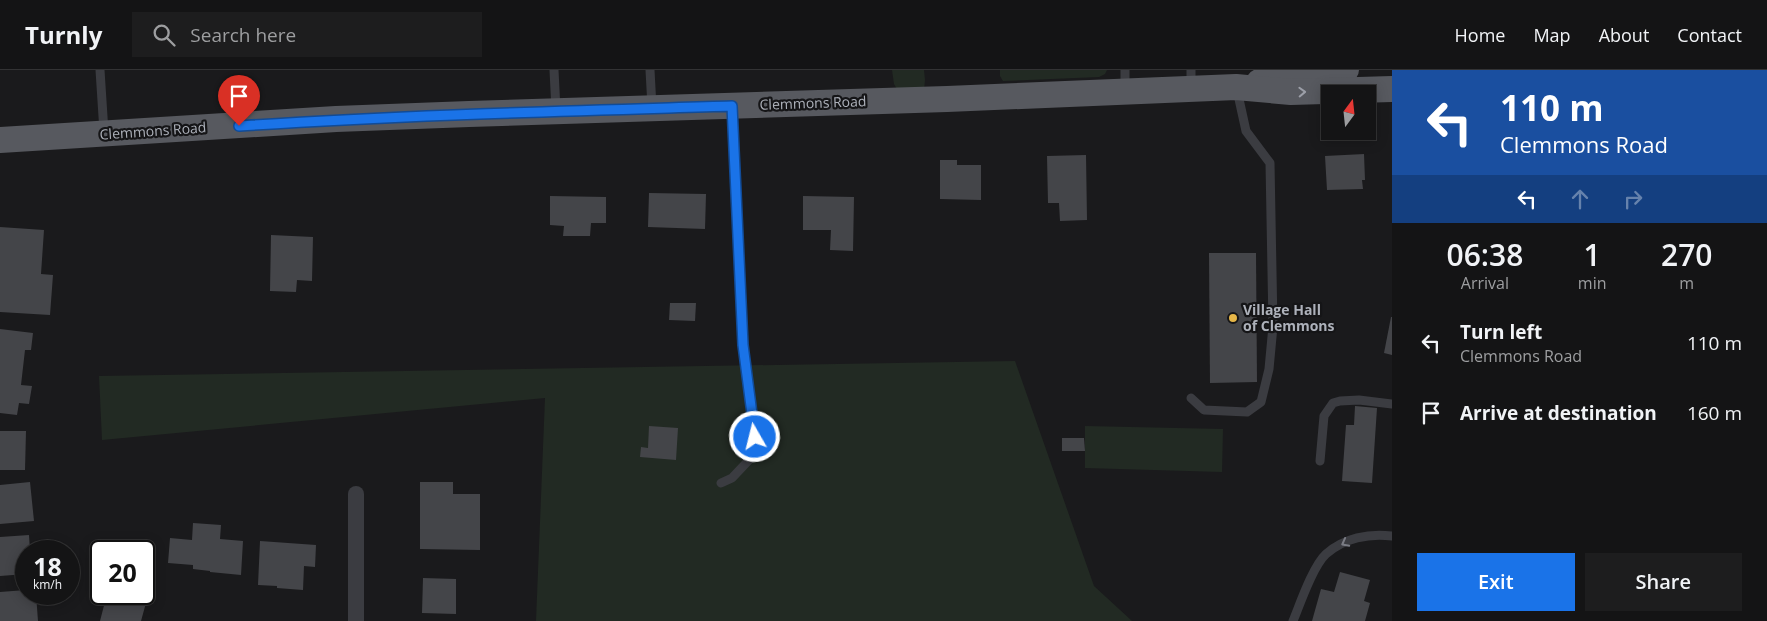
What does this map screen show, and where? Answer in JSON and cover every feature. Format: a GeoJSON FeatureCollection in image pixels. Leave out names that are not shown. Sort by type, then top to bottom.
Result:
{"type":"FeatureCollection","features":[{"type":"Feature","properties":{"kind":"main road","name":"Clemmons Road"},"geometry":{"type":"LineString","coordinates":[[1236,88],[1296,74],[1346,70]]}},
{"type":"Feature","properties":{"kind":"main road","name":"Clemmons Road"},"geometry":{"type":"LineString","coordinates":[[0,140],[345,119],[732,106],[1125,81],[1191,80],[1236,88],[1291,92],[1392,89]]}},
{"type":"Feature","properties":{"kind":"street"},"geometry":{"type":"LineString","coordinates":[[356,494],[356,621]]}},
{"type":"Feature","properties":{"kind":"lane"},"geometry":{"type":"LineString","coordinates":[[100,70],[104,135]]}},
{"type":"Feature","properties":{"kind":"lane"},"geometry":{"type":"LineString","coordinates":[[554,70],[556,111]]}},
{"type":"Feature","properties":{"kind":"lane"},"geometry":{"type":"LineString","coordinates":[[650,70],[652,109]]}},
{"type":"Feature","properties":{"kind":"lane"},"geometry":{"type":"LineString","coordinates":[[1191,398],[1204,410],[1247,412],[1261,402],[1269,369],[1273,326],[1270,163],[1246,132],[1236,88]]}},
{"type":"Feature","properties":{"kind":"lane"},"geometry":{"type":"LineString","coordinates":[[721,483],[732,478],[749,460],[755,437],[743,345],[732,106]]}},
{"type":"Feature","properties":{"kind":"lane"},"geometry":{"type":"LineString","coordinates":[[1320,461],[1324,416],[1333,403],[1359,400],[1392,404]]}},
{"type":"Feature","properties":{"kind":"lane"},"geometry":{"type":"LineString","coordinates":[[1293,621],[1313,575],[1325,555],[1350,539],[1378,534],[1392,536]]}},
{"type":"Feature","properties":{"kind":"shaded area"},"geometry":{"type":"Polygon","coordinates":[[[892,70],[924,70],[924,90],[897,89],[894,84],[892,70]]]}},
{"type":"Feature","properties":{"kind":"shaded area"},"geometry":{"type":"Polygon","coordinates":[[[1000,70],[1107,70],[1105,74],[1099,77],[1003,81],[1000,76],[1000,70]]]}},
{"type":"Feature","properties":{"kind":"shaded area"},"geometry":{"type":"Polygon","coordinates":[[[1015,361],[1094,586],[1132,621],[536,621],[545,398],[102,440],[99,376],[1015,361]]]}},
{"type":"Feature","properties":{"kind":"shaded area"},"geometry":{"type":"Polygon","coordinates":[[[1085,426],[1223,429],[1222,472],[1085,468],[1085,426]]]}},
{"type":"Feature","properties":{"kind":"building"},"geometry":{"type":"Polygon","coordinates":[[[1364,154],[1365,180],[1362,180],[1363,189],[1327,190],[1325,156],[1364,154]]]}},
{"type":"Feature","properties":{"kind":"building"},"geometry":{"type":"Polygon","coordinates":[[[1086,155],[1087,220],[1060,221],[1059,203],[1048,203],[1047,156],[1086,155]]]}},
{"type":"Feature","properties":{"kind":"building"},"geometry":{"type":"Polygon","coordinates":[[[940,160],[957,160],[957,165],[981,165],[981,200],[940,199],[940,160]]]}},
{"type":"Feature","properties":{"kind":"building"},"geometry":{"type":"Polygon","coordinates":[[[649,193],[706,194],[705,229],[648,227],[649,193]]]}},
{"type":"Feature","properties":{"kind":"building"},"geometry":{"type":"Polygon","coordinates":[[[550,196],[606,197],[606,223],[591,223],[590,236],[563,236],[564,226],[550,225],[550,196]]]}},
{"type":"Feature","properties":{"kind":"building"},"geometry":{"type":"Polygon","coordinates":[[[803,196],[854,197],[853,251],[830,250],[831,230],[803,230],[803,196]]]}},
{"type":"Feature","properties":{"kind":"building"},"geometry":{"type":"Polygon","coordinates":[[[0,227],[44,230],[41,274],[53,275],[50,315],[0,312],[0,227]]]}},
{"type":"Feature","properties":{"kind":"building"},"geometry":{"type":"Polygon","coordinates":[[[271,235],[313,237],[312,281],[297,280],[296,292],[270,291],[271,235]]]}},
{"type":"Feature","properties":{"kind":"building","name":"Village Hall of Clemmons"},"geometry":{"type":"Polygon","coordinates":[[[1209,253],[1256,253],[1257,382],[1210,383],[1209,253]]]}},
{"type":"Feature","properties":{"kind":"building"},"geometry":{"type":"Polygon","coordinates":[[[670,303],[696,303],[695,321],[669,320],[670,303]]]}},
{"type":"Feature","properties":{"kind":"building"},"geometry":{"type":"Polygon","coordinates":[[[1392,317],[1392,355],[1384,353],[1392,317]]]}},
{"type":"Feature","properties":{"kind":"building"},"geometry":{"type":"Polygon","coordinates":[[[0,329],[33,333],[31,350],[25,350],[21,385],[32,386],[29,404],[19,403],[17,415],[0,413],[0,329]]]}},
{"type":"Feature","properties":{"kind":"building"},"geometry":{"type":"Polygon","coordinates":[[[1355,406],[1377,408],[1372,483],[1342,481],[1346,425],[1354,425],[1355,406]]]}},
{"type":"Feature","properties":{"kind":"building"},"geometry":{"type":"Polygon","coordinates":[[[649,426],[678,428],[676,460],[640,457],[641,447],[648,448],[649,426]]]}},
{"type":"Feature","properties":{"kind":"building"},"geometry":{"type":"Polygon","coordinates":[[[0,431],[26,431],[25,470],[0,470],[0,431]]]}},
{"type":"Feature","properties":{"kind":"building"},"geometry":{"type":"Polygon","coordinates":[[[1062,438],[1084,438],[1085,451],[1062,451],[1062,438]]]}},
{"type":"Feature","properties":{"kind":"building"},"geometry":{"type":"Polygon","coordinates":[[[30,482],[34,521],[0,524],[0,485],[30,482]]]}},
{"type":"Feature","properties":{"kind":"building"},"geometry":{"type":"Polygon","coordinates":[[[420,482],[453,482],[453,494],[480,494],[480,550],[420,549],[420,482]]]}},
{"type":"Feature","properties":{"kind":"building"},"geometry":{"type":"Polygon","coordinates":[[[193,523],[221,525],[220,539],[243,541],[241,575],[193,569],[193,565],[168,563],[170,538],[192,540],[193,523]]]}},
{"type":"Feature","properties":{"kind":"building"},"geometry":{"type":"Polygon","coordinates":[[[29,535],[29,540],[15,540],[15,575],[0,576],[0,537],[29,535]]]}},
{"type":"Feature","properties":{"kind":"building"},"geometry":{"type":"Polygon","coordinates":[[[260,541],[316,545],[315,567],[304,566],[303,590],[258,585],[260,541]]]}},
{"type":"Feature","properties":{"kind":"building"},"geometry":{"type":"Polygon","coordinates":[[[1340,572],[1370,580],[1364,601],[1370,603],[1365,621],[1312,621],[1321,589],[1334,592],[1340,572]]]}},
{"type":"Feature","properties":{"kind":"building"},"geometry":{"type":"Polygon","coordinates":[[[423,578],[456,579],[456,614],[422,613],[423,578]]]}},
{"type":"Feature","properties":{"kind":"building"},"geometry":{"type":"Polygon","coordinates":[[[15,591],[15,605],[37,605],[38,621],[0,621],[0,592],[15,591]]]}},
{"type":"Feature","properties":{"kind":"building"},"geometry":{"type":"Polygon","coordinates":[[[104,605],[145,605],[141,621],[100,621],[104,605]]]}},
{"type":"Feature","properties":{"kind":"place","name":"Village Hall of Clemmons"},"geometry":{"type":"Point","coordinates":[1233,318]}},
{"type":"Feature","properties":{"kind":"route"},"geometry":{"type":"LineString","coordinates":[[239,126],[336,119],[732,106],[743,345],[755,437]]}}]}
